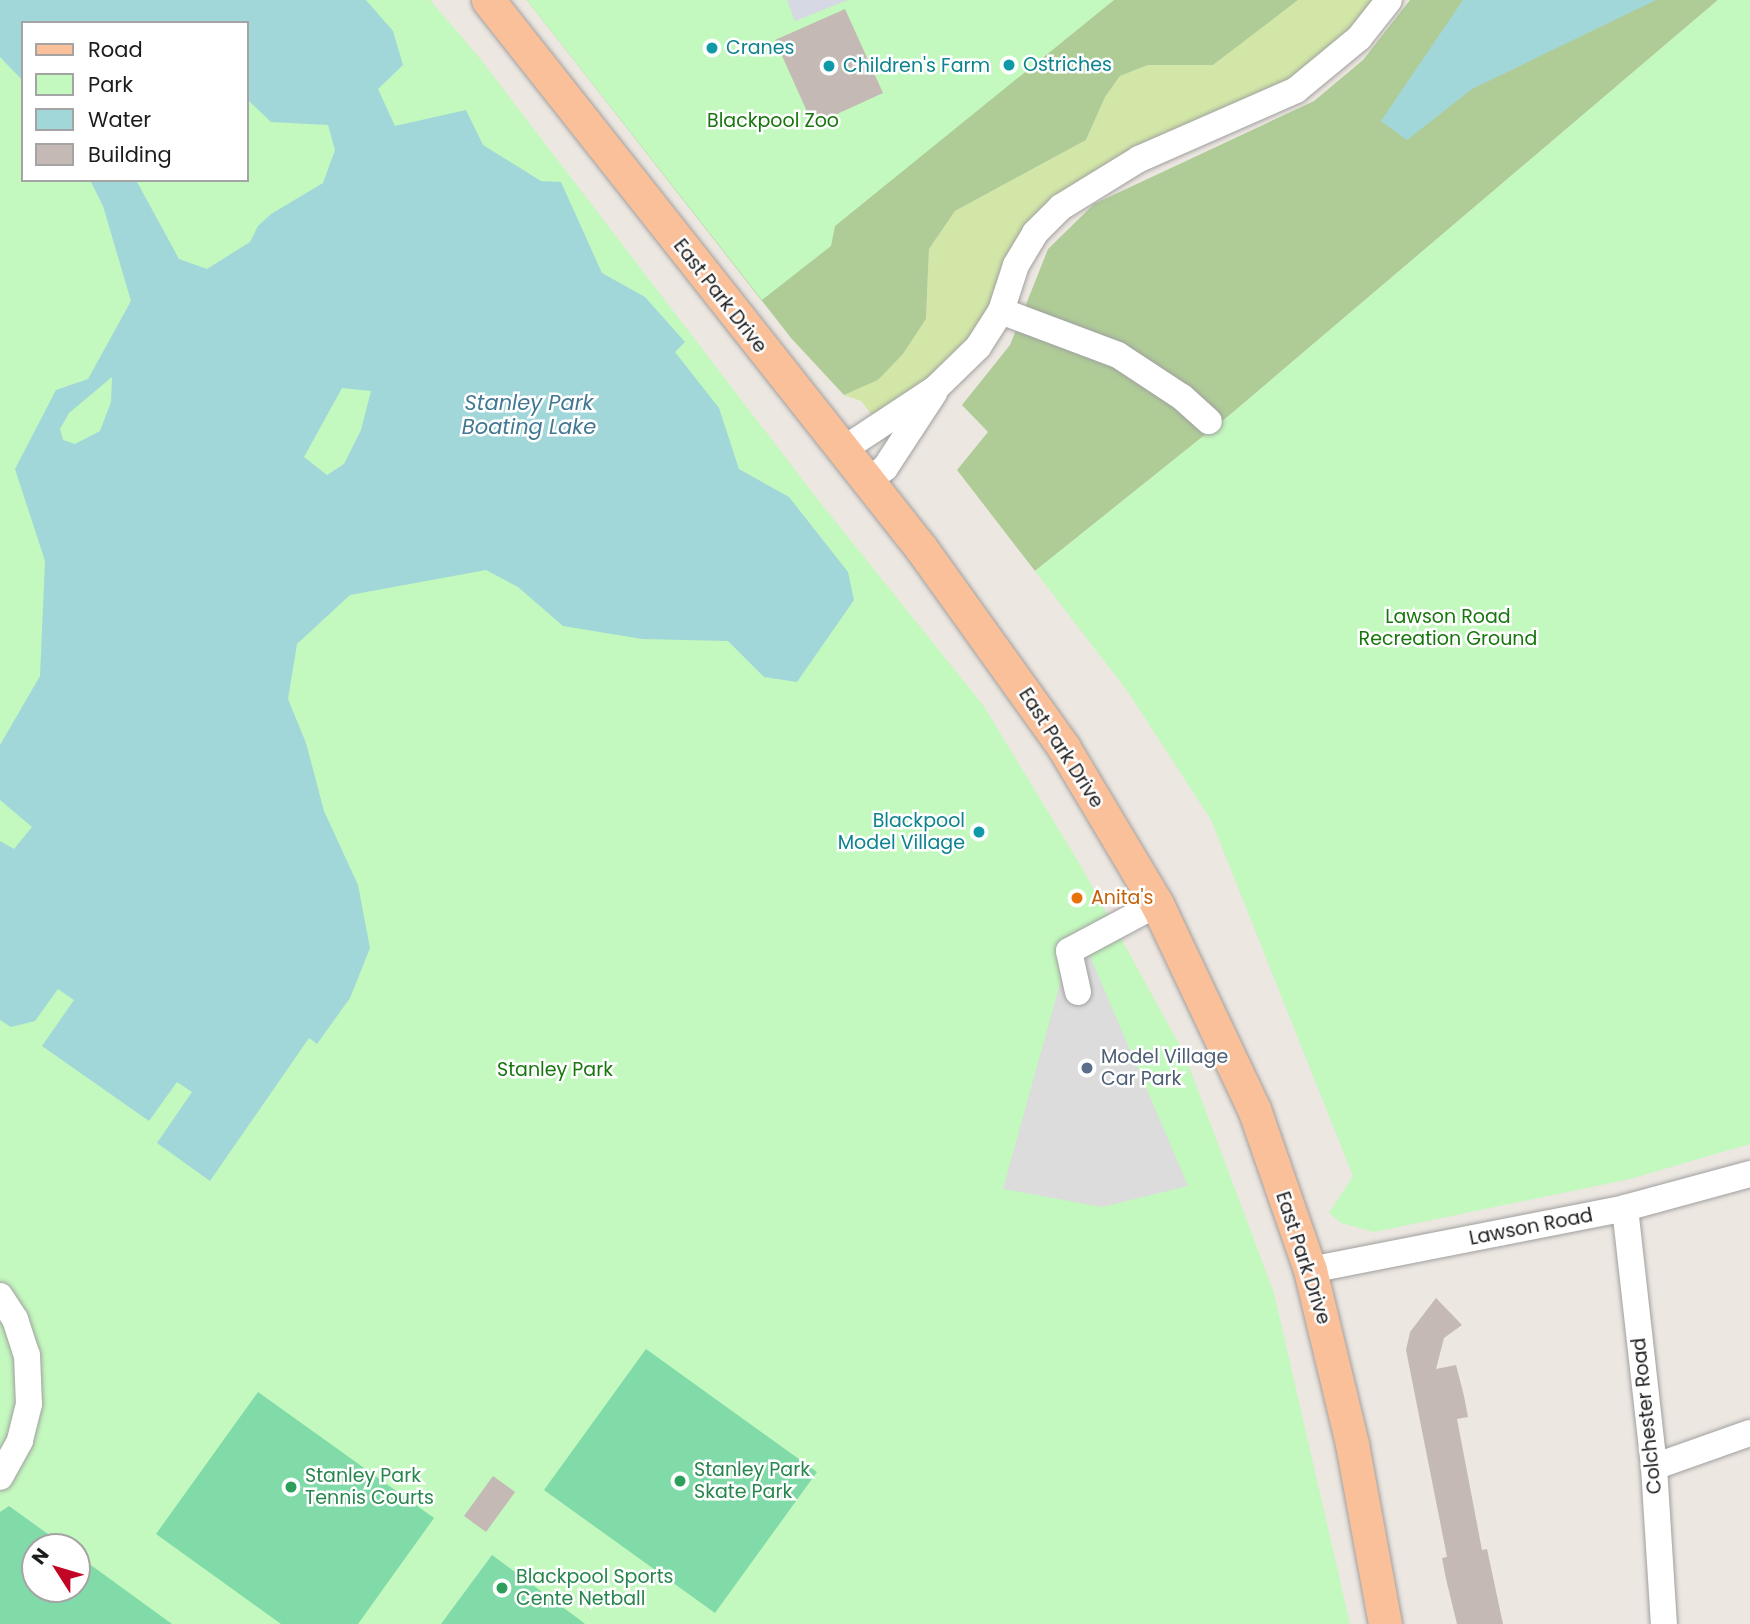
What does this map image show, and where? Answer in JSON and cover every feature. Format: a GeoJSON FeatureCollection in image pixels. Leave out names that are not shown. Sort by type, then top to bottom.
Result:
{"type":"FeatureCollection","features":[{"type":"Feature","properties":{"kind":"main road","name":"East Park Drive"},"geometry":{"type":"LineString","coordinates":[[488,0],[505,39],[869,480],[1064,748],[1157,904],[1254,1109],[1310,1270],[1352,1444],[1385,1624]]}},
{"type":"Feature","properties":{"kind":"street"},"geometry":{"type":"LineString","coordinates":[[844,449],[936,388],[978,347],[1001,311],[1016,265],[1035,233],[1061,207],[1139,159],[1296,90],[1359,38],[1388,0]]}},
{"type":"Feature","properties":{"kind":"street"},"geometry":{"type":"LineString","coordinates":[[1001,311],[1118,355],[1182,397],[1209,421]]}},
{"type":"Feature","properties":{"kind":"street"},"geometry":{"type":"LineString","coordinates":[[869,480],[885,468],[936,388]]}},
{"type":"Feature","properties":{"kind":"street"},"geometry":{"type":"LineString","coordinates":[[1078,992],[1069,951],[1157,904]]}},
{"type":"Feature","properties":{"kind":"street","name":"Lawson Road"},"geometry":{"type":"LineString","coordinates":[[1310,1270],[1625,1208],[1750,1174]]}},
{"type":"Feature","properties":{"kind":"street","name":"Colchester Road"},"geometry":{"type":"LineString","coordinates":[[1625,1208],[1654,1467],[1664,1624]]}},
{"type":"Feature","properties":{"kind":"street"},"geometry":{"type":"LineString","coordinates":[[0,1296],[15,1319],[27,1355],[29,1404],[20,1441],[0,1477]]}},
{"type":"Feature","properties":{"kind":"street"},"geometry":{"type":"LineString","coordinates":[[1654,1467],[1750,1433]]}},
{"type":"Feature","properties":{"kind":"green space","name":"Stanley Park"},"geometry":{"type":"Polygon","coordinates":[[[0,0],[430,0],[478,56],[815,496],[983,705],[1081,866],[1184,1053],[1274,1293],[1350,1624],[0,1624],[0,0]]]}},
{"type":"Feature","properties":{"kind":"green space","name":"Blackpool Zoo"},"geometry":{"type":"Polygon","coordinates":[[[527,0],[1298,0],[1213,65],[1148,65],[1120,76],[1105,97],[1086,140],[955,211],[929,249],[926,319],[903,354],[878,380],[844,395],[791,338],[527,0]]]}},
{"type":"Feature","properties":{"kind":"green space","name":"Blackpool Zoo"},"geometry":{"type":"Polygon","coordinates":[[[527,0],[1114,0],[835,226],[831,246],[762,300],[527,0]]]}},
{"type":"Feature","properties":{"kind":"green space"},"geometry":{"type":"Polygon","coordinates":[[[1298,0],[1389,0],[1329,66],[1061,207],[1001,311],[879,424],[861,401],[844,395],[878,380],[903,354],[926,319],[929,249],[955,211],[1086,140],[1105,97],[1120,76],[1148,65],[1213,65],[1298,0]]]}},
{"type":"Feature","properties":{"kind":"green space"},"geometry":{"type":"Polygon","coordinates":[[[1410,0],[1718,0],[1231,414],[1035,571],[957,470],[988,432],[962,405],[1010,345],[1048,249],[1094,204],[1314,101],[1363,60],[1410,0]]]}},
{"type":"Feature","properties":{"kind":"green space","name":"Lawson Road Recreation Ground"},"geometry":{"type":"Polygon","coordinates":[[[1718,0],[1750,0],[1750,1144],[1630,1179],[1374,1232],[1341,1223],[1329,1213],[1353,1176],[1211,820],[1128,692],[1035,571],[1231,414],[1718,0]]]}},
{"type":"Feature","properties":{"kind":"green space","name":"Stanley Park Skate Park"},"geometry":{"type":"Polygon","coordinates":[[[646,1349],[817,1472],[715,1613],[544,1490],[646,1349]]]}},
{"type":"Feature","properties":{"kind":"green space","name":"Stanley Park Tennis Courts"},"geometry":{"type":"Polygon","coordinates":[[[258,1392],[434,1518],[358,1624],[281,1624],[156,1534],[258,1392]]]}},
{"type":"Feature","properties":{"kind":"green space"},"geometry":{"type":"Polygon","coordinates":[[[9,1506],[47,1533],[21,1533],[21,1603],[91,1603],[91,1565],[172,1624],[0,1624],[0,1512],[9,1506]]]}},
{"type":"Feature","properties":{"kind":"green space","name":"Blackpool Sports Cente Netball"},"geometry":{"type":"Polygon","coordinates":[[[492,1555],[580,1620],[585,1624],[441,1624],[492,1555]]]}},
{"type":"Feature","properties":{"kind":"shaded area"},"geometry":{"type":"Polygon","coordinates":[[[787,0],[848,0],[795,21],[787,0]]]}},
{"type":"Feature","properties":{"kind":"shaded area","name":"Model Village Car Park"},"geometry":{"type":"Polygon","coordinates":[[[1084,942],[1188,1186],[1102,1207],[1003,1189],[1069,951],[1084,942]]]}},
{"type":"Feature","properties":{"kind":"water","name":"Stanley Park Boating Lake"},"geometry":{"type":"Polygon","coordinates":[[[0,0],[366,0],[393,31],[403,65],[378,89],[395,126],[466,110],[483,145],[541,181],[561,182],[602,273],[645,297],[685,342],[675,352],[719,408],[739,469],[789,497],[848,572],[854,600],[797,682],[764,677],[728,641],[642,639],[563,626],[518,587],[486,570],[350,595],[297,644],[288,699],[306,743],[324,811],[358,885],[370,948],[350,998],[317,1044],[309,1038],[210,1181],[157,1143],[192,1092],[177,1082],[149,1121],[42,1046],[74,1000],[58,989],[35,1021],[11,1027],[0,1020],[0,841],[14,849],[32,827],[0,800],[0,745],[40,676],[45,561],[15,469],[56,390],[88,379],[131,301],[103,206],[91,182],[137,182],[179,259],[207,269],[250,242],[258,226],[271,214],[323,183],[335,150],[328,125],[271,122],[248,100],[248,21],[21,21],[21,79],[0,57],[0,0]],[[112,377],[69,413],[60,429],[63,440],[75,444],[100,431],[111,402],[112,377]],[[342,388],[304,457],[327,475],[344,464],[361,430],[371,391],[342,388]]]}},
{"type":"Feature","properties":{"kind":"water"},"geometry":{"type":"Polygon","coordinates":[[[1463,0],[1656,0],[1472,89],[1407,140],[1381,121],[1463,0]]]}},
{"type":"Feature","properties":{"kind":"building","name":"Children's Farm"},"geometry":{"type":"Polygon","coordinates":[[[845,9],[883,93],[813,125],[775,40],[845,9]]]}},
{"type":"Feature","properties":{"kind":"building"},"geometry":{"type":"Polygon","coordinates":[[[1436,1298],[1462,1325],[1444,1338],[1436,1369],[1456,1365],[1468,1417],[1457,1419],[1482,1550],[1487,1549],[1503,1624],[1457,1624],[1446,1579],[1442,1558],[1447,1557],[1406,1350],[1410,1332],[1436,1298]]]}},
{"type":"Feature","properties":{"kind":"building"},"geometry":{"type":"Polygon","coordinates":[[[493,1476],[515,1492],[486,1532],[464,1516],[493,1476]]]}},
{"type":"Feature","properties":{"kind":"place","name":"Cranes"},"geometry":{"type":"Point","coordinates":[712,48]}},
{"type":"Feature","properties":{"kind":"place","name":"Ostriches"},"geometry":{"type":"Point","coordinates":[1009,65]}},
{"type":"Feature","properties":{"kind":"place","name":"Children's Farm"},"geometry":{"type":"Point","coordinates":[829,66]}},
{"type":"Feature","properties":{"kind":"place","name":"Blackpool Model Village"},"geometry":{"type":"Point","coordinates":[979,832]}},
{"type":"Feature","properties":{"kind":"place","name":"Anita's"},"geometry":{"type":"Point","coordinates":[1077,898]}},
{"type":"Feature","properties":{"kind":"place","name":"Model Village Car Park"},"geometry":{"type":"Point","coordinates":[1087,1068]}},
{"type":"Feature","properties":{"kind":"place","name":"Stanley Park Skate Park"},"geometry":{"type":"Point","coordinates":[680,1481]}},
{"type":"Feature","properties":{"kind":"place","name":"Stanley Park Tennis Courts"},"geometry":{"type":"Point","coordinates":[291,1487]}},
{"type":"Feature","properties":{"kind":"place","name":"Blackpool Sports Cente Netball"},"geometry":{"type":"Point","coordinates":[502,1588]}}]}
